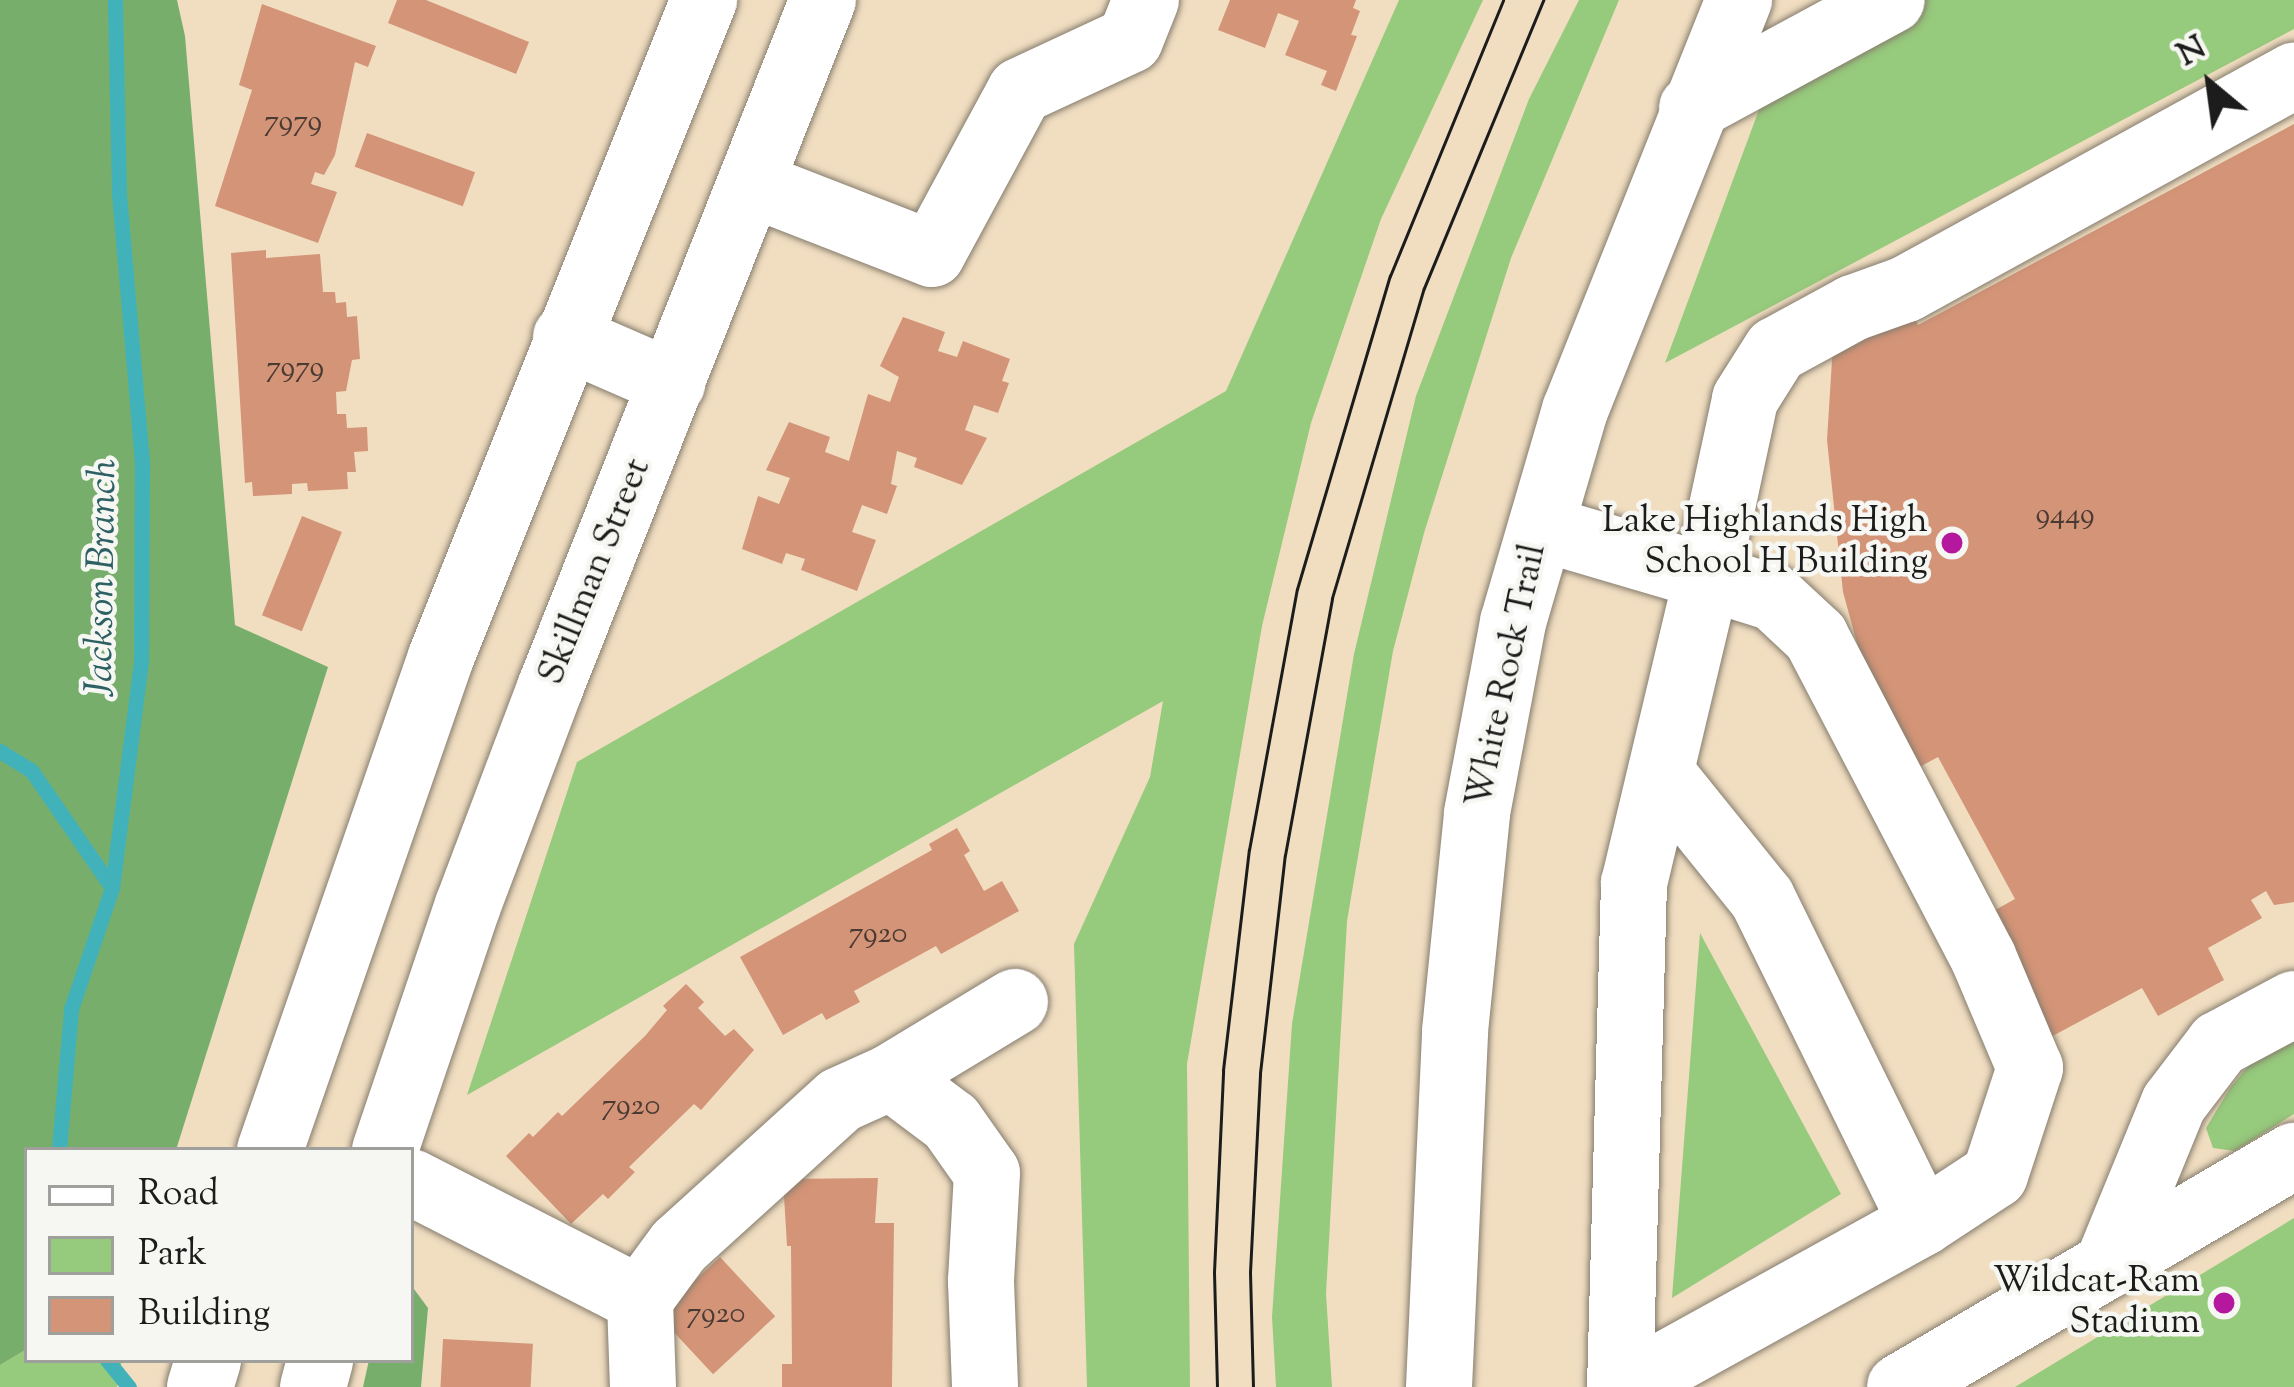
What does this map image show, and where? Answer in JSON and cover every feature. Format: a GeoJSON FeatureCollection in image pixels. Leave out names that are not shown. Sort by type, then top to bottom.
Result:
{"type":"FeatureCollection","features":[{"type":"Feature","properties":{"kind":"main road"},"geometry":{"type":"LineString","coordinates":[[271,1147],[440,657],[704,0]]}},
{"type":"Feature","properties":{"kind":"main road","name":"Skillman Street"},"geometry":{"type":"LineString","coordinates":[[386,1147],[468,905],[824,0]]}},
{"type":"Feature","properties":{"kind":"main road"},"geometry":{"type":"LineString","coordinates":[[752,184],[932,254],[1020,91],[1130,40],[1146,0]]}},
{"type":"Feature","properties":{"kind":"main road","name":"White Rock Trail"},"geometry":{"type":"LineString","coordinates":[[1439,1387],[1456,1031],[1477,814],[1513,622],[1575,410],[1739,0]]}},
{"type":"Feature","properties":{"kind":"main road"},"geometry":{"type":"LineString","coordinates":[[1692,108],[1892,0]]}},
{"type":"Feature","properties":{"kind":"main road"},"geometry":{"type":"LineString","coordinates":[[1622,1387],[1634,884],[1744,399],[1776,350],[1853,308],[1906,289],[2294,76]]}},
{"type":"Feature","properties":{"kind":"main road"},"geometry":{"type":"LineString","coordinates":[[566,337],[672,383]]}},
{"type":"Feature","properties":{"kind":"main road"},"geometry":{"type":"LineString","coordinates":[[1540,528],[1774,598],[1816,637],[1984,957],[2030,1068],[1995,1175],[1922,1223],[1622,1387]]}},
{"type":"Feature","properties":{"kind":"main road"},"geometry":{"type":"LineString","coordinates":[[1661,773],[1762,898],[1922,1223]]}},
{"type":"Feature","properties":{"kind":"main road"},"geometry":{"type":"LineString","coordinates":[[643,1387],[640,1299],[679,1246],[775,1154],[840,1100],[891,1077],[1015,1002]]}},
{"type":"Feature","properties":{"kind":"main road"},"geometry":{"type":"LineString","coordinates":[[2107,1266],[2174,1103],[2219,1044],[2294,1004]]}},
{"type":"Feature","properties":{"kind":"main road"},"geometry":{"type":"LineString","coordinates":[[891,1077],[952,1122],[987,1173],[981,1282],[985,1387]]}},
{"type":"Feature","properties":{"kind":"main road"},"geometry":{"type":"LineString","coordinates":[[1900,1387],[2294,1156]]}},
{"type":"Feature","properties":{"kind":"main road"},"geometry":{"type":"LineString","coordinates":[[414,1184],[640,1299]]}},
{"type":"Feature","properties":{"kind":"green space"},"geometry":{"type":"Polygon","coordinates":[[[0,0],[177,0],[185,36],[235,625],[328,667],[177,1147],[24,1147],[24,1351],[0,1365],[0,0]]]}},
{"type":"Feature","properties":{"kind":"green space"},"geometry":{"type":"Polygon","coordinates":[[[1399,0],[1483,0],[1381,219],[1311,423],[1262,626],[1187,1064],[1190,1387],[1087,1387],[1074,944],[1150,777],[1163,701],[467,1095],[577,762],[1226,391],[1399,0]]]}},
{"type":"Feature","properties":{"kind":"green space"},"geometry":{"type":"Polygon","coordinates":[[[1579,0],[1619,0],[1511,258],[1424,533],[1393,651],[1347,921],[1326,1294],[1332,1387],[1276,1387],[1272,1317],[1292,1024],[1354,654],[1416,396],[1529,99],[1579,0]]]}},
{"type":"Feature","properties":{"kind":"green space"},"geometry":{"type":"Polygon","coordinates":[[[1915,0],[2294,0],[2294,29],[1665,363],[1770,80],[1915,0]]]}},
{"type":"Feature","properties":{"kind":"green space"},"geometry":{"type":"Polygon","coordinates":[[[1700,933],[1841,1194],[1672,1298],[1700,933]]]}},
{"type":"Feature","properties":{"kind":"green space"},"geometry":{"type":"Polygon","coordinates":[[[2294,1035],[2294,1114],[2235,1151],[2213,1148],[2206,1128],[2230,1088],[2250,1064],[2294,1035]]]}},
{"type":"Feature","properties":{"kind":"green space","name":"Wildcat-Ram Stadium"},"geometry":{"type":"Polygon","coordinates":[[[2294,1218],[2294,1387],[2015,1387],[2294,1218]]]}},
{"type":"Feature","properties":{"kind":"green space"},"geometry":{"type":"Polygon","coordinates":[[[414,1289],[428,1308],[421,1387],[363,1387],[368,1363],[414,1363],[414,1289]]]}},
{"type":"Feature","properties":{"kind":"green space"},"geometry":{"type":"Polygon","coordinates":[[[24,1351],[24,1363],[121,1363],[117,1387],[0,1387],[0,1365],[24,1351]]]}},
{"type":"Feature","properties":{"kind":"building"},"geometry":{"type":"Polygon","coordinates":[[[397,0],[426,0],[529,42],[516,74],[388,23],[397,0]]]}},
{"type":"Feature","properties":{"kind":"building"},"geometry":{"type":"Polygon","coordinates":[[[1230,0],[1356,0],[1353,8],[1360,11],[1351,35],[1357,36],[1336,91],[1321,85],[1327,71],[1285,55],[1299,21],[1278,13],[1265,48],[1218,30],[1230,0]]]}},
{"type":"Feature","properties":{"kind":"building"},"geometry":{"type":"Polygon","coordinates":[[[262,4],[376,46],[368,67],[355,62],[335,155],[324,175],[315,172],[311,184],[337,192],[318,243],[215,206],[252,90],[239,85],[262,4]]]}},
{"type":"Feature","properties":{"kind":"building"},"geometry":{"type":"Polygon","coordinates":[[[2294,124],[2294,902],[2274,905],[2266,891],[2251,900],[2262,918],[2208,948],[2224,980],[2158,1016],[2142,988],[2047,1039],[1979,919],[2015,899],[1938,757],[1903,776],[1872,698],[1843,592],[1827,440],[1833,344],[1909,303],[1918,325],[2294,124]]]}},
{"type":"Feature","properties":{"kind":"building"},"geometry":{"type":"Polygon","coordinates":[[[367,133],[475,172],[463,206],[355,167],[367,133]]]}},
{"type":"Feature","properties":{"kind":"building"},"geometry":{"type":"Polygon","coordinates":[[[266,250],[266,258],[320,254],[323,292],[335,292],[336,303],[346,302],[347,317],[357,316],[360,359],[352,360],[346,391],[336,392],[337,414],[346,414],[347,428],[367,427],[368,451],[354,452],[356,472],[347,472],[348,489],[308,491],[307,483],[292,484],[292,494],[253,496],[252,482],[245,483],[231,253],[266,250]]]}},
{"type":"Feature","properties":{"kind":"building"},"geometry":{"type":"Polygon","coordinates":[[[903,317],[945,332],[938,351],[957,357],[963,341],[1010,359],[1002,381],[1009,383],[998,413],[974,405],[965,430],[987,438],[962,485],[914,467],[917,458],[897,451],[891,484],[897,486],[887,514],[862,505],[852,532],[876,540],[857,591],[801,570],[805,559],[786,553],[782,564],[742,549],[758,496],[779,504],[790,478],[766,470],[789,422],[830,437],[825,452],[849,461],[868,394],[890,402],[899,377],[880,366],[903,317]]]}},
{"type":"Feature","properties":{"kind":"building"},"geometry":{"type":"Polygon","coordinates":[[[302,516],[342,532],[302,631],[262,615],[302,516]]]}},
{"type":"Feature","properties":{"kind":"building"},"geometry":{"type":"Polygon","coordinates":[[[957,828],[970,851],[964,855],[984,891],[1002,881],[1019,911],[941,954],[936,946],[854,991],[860,1002],[826,1020],[822,1013],[783,1035],[740,957],[932,850],[929,844],[957,828]]]}},
{"type":"Feature","properties":{"kind":"building"},"geometry":{"type":"Polygon","coordinates":[[[686,984],[704,1002],[698,1008],[725,1036],[734,1029],[754,1050],[701,1110],[694,1104],[629,1167],[635,1172],[608,1199],[603,1194],[571,1224],[506,1156],[558,1112],[562,1116],[645,1036],[667,1010],[663,1006],[686,984]]]}},
{"type":"Feature","properties":{"kind":"building"},"geometry":{"type":"Polygon","coordinates":[[[878,1178],[875,1223],[894,1223],[892,1387],[782,1387],[782,1364],[792,1364],[791,1246],[787,1246],[783,1179],[878,1178]]]}},
{"type":"Feature","properties":{"kind":"building"},"geometry":{"type":"Polygon","coordinates":[[[720,1257],[775,1316],[713,1374],[658,1315],[720,1257]]]}},
{"type":"Feature","properties":{"kind":"building"},"geometry":{"type":"Polygon","coordinates":[[[443,1339],[533,1344],[531,1387],[440,1387],[443,1339]]]}},
{"type":"Feature","properties":{"kind":"waterway","name":"Jackson Branch"},"geometry":{"type":"LineString","coordinates":[[59,1147],[71,1009],[112,888],[141,662],[142,462],[119,193],[115,0]]}},
{"type":"Feature","properties":{"kind":"waterway"},"geometry":{"type":"LineString","coordinates":[[0,751],[31,770],[112,888]]}},
{"type":"Feature","properties":{"kind":"waterway","name":"Jackson Branch"},"geometry":{"type":"LineString","coordinates":[[109,1363],[129,1387]]}},
{"type":"Feature","properties":{"kind":"tram line"},"geometry":{"type":"LineString","coordinates":[[1217,1387],[1214,1272],[1223,1070],[1249,850],[1297,589],[1390,276],[1503,0]]}},
{"type":"Feature","properties":{"kind":"tram line"},"geometry":{"type":"LineString","coordinates":[[1253,1387],[1250,1272],[1260,1073],[1285,855],[1332,598],[1424,288],[1543,0]]}},
{"type":"Feature","properties":{"kind":"place","name":"Lake Highlands High School H Building"},"geometry":{"type":"Point","coordinates":[1952,543]}},
{"type":"Feature","properties":{"kind":"place","name":"Wildcat-Ram Stadium"},"geometry":{"type":"Point","coordinates":[2224,1303]}}]}
